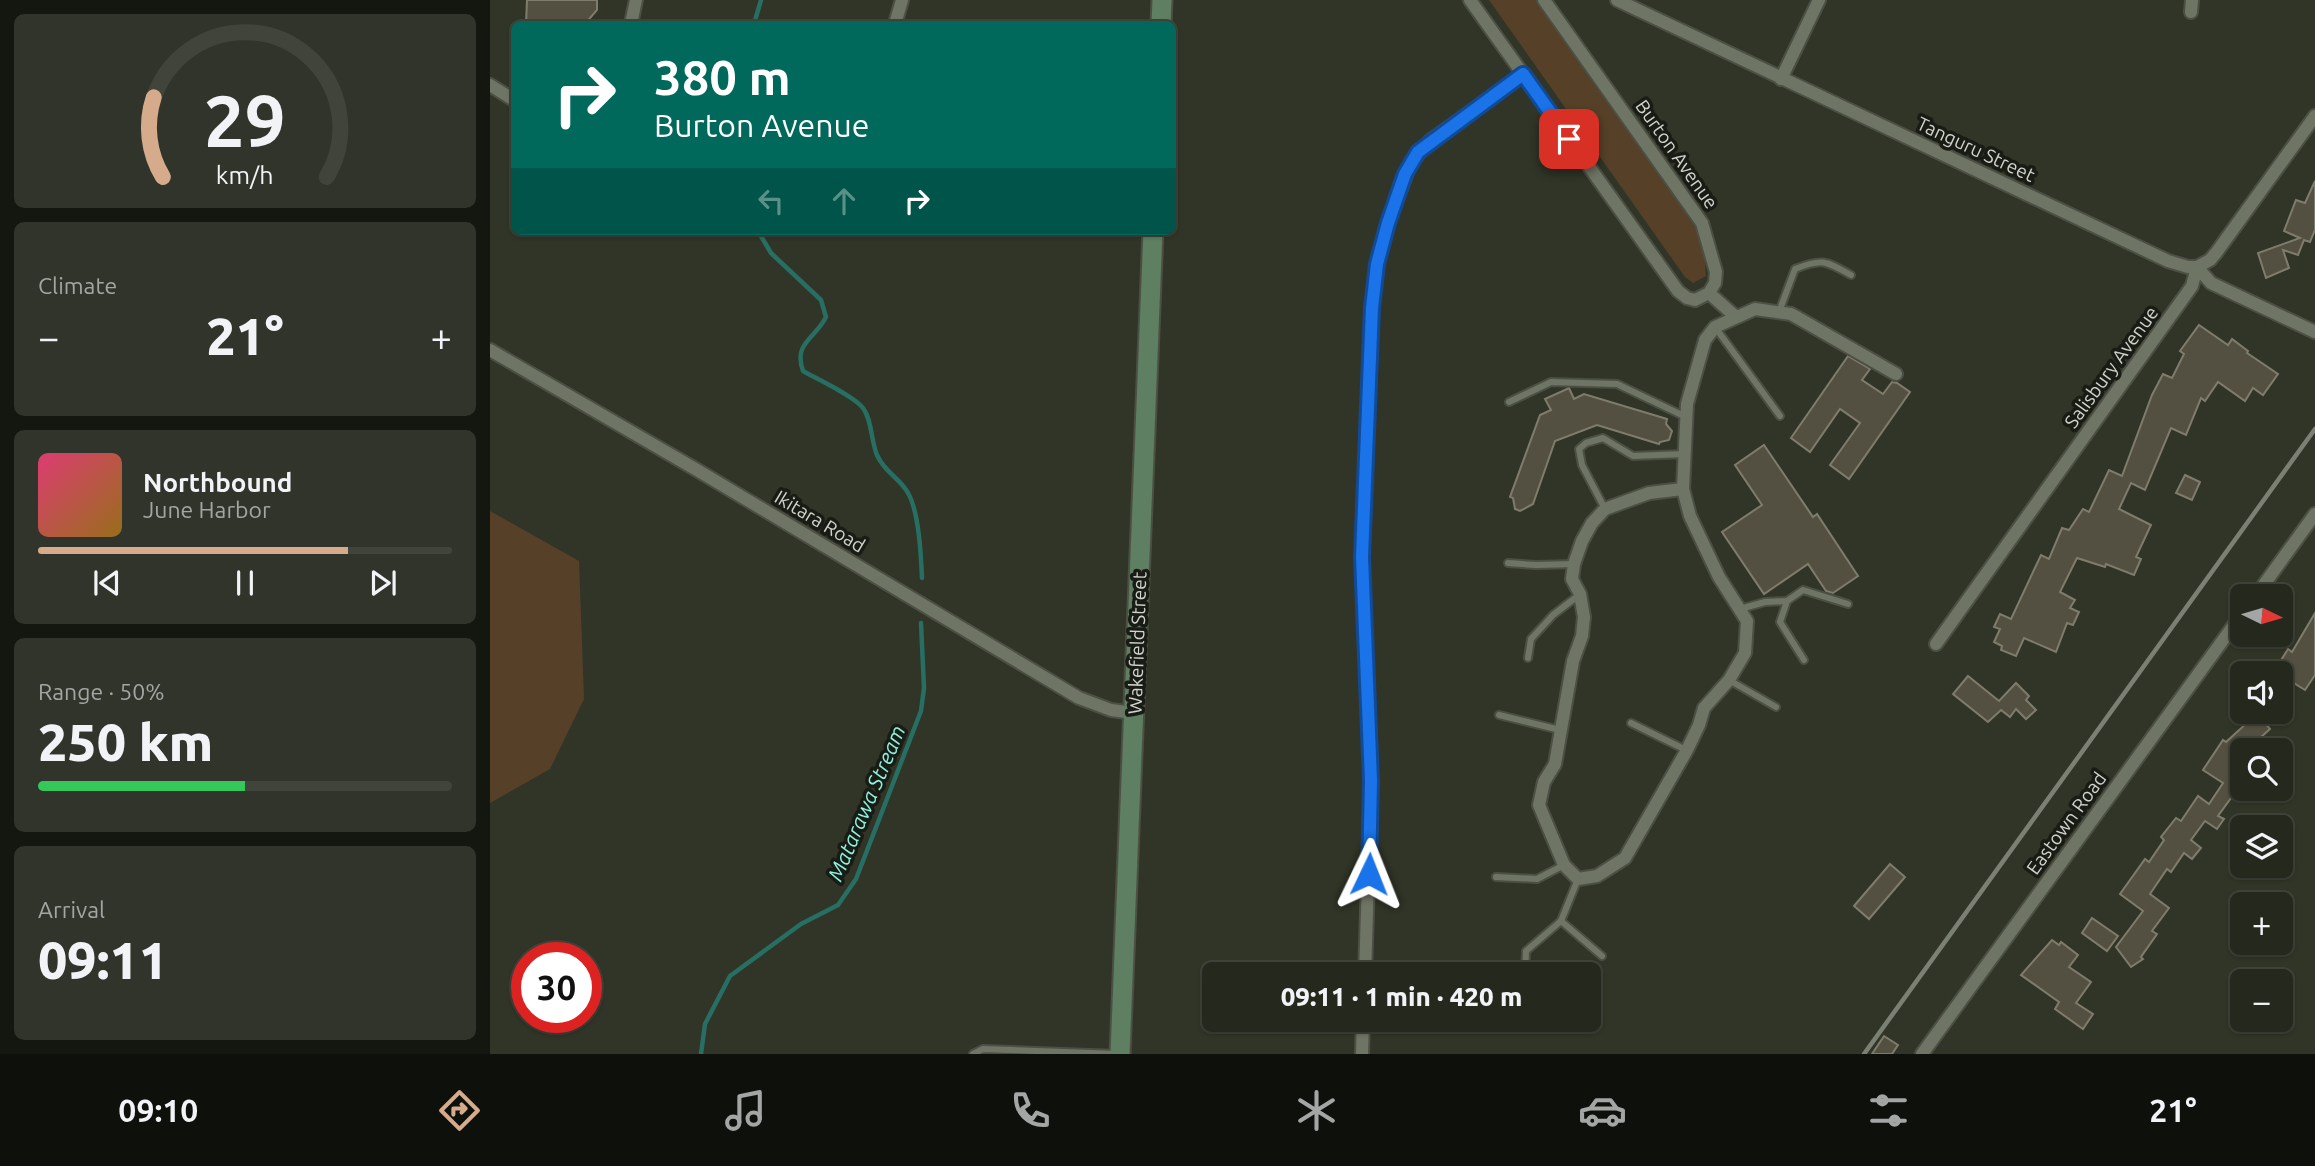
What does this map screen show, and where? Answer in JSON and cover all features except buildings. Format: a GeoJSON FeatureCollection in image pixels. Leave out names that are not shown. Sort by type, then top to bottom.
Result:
{"type":"FeatureCollection","features":[{"type":"Feature","properties":{"kind":"street"},"geometry":{"type":"LineString","coordinates":[[632,21],[636,0]]}},
{"type":"Feature","properties":{"kind":"street"},"geometry":{"type":"LineString","coordinates":[[896,21],[902,0]]}},
{"type":"Feature","properties":{"kind":"street"},"geometry":{"type":"LineString","coordinates":[[1161,21],[1162,0]]}},
{"type":"Feature","properties":{"kind":"street"},"geometry":{"type":"LineString","coordinates":[[1470,0],[1678,291],[1695,300],[1709,293],[1736,317]]}},
{"type":"Feature","properties":{"kind":"street","name":"Burton Avenue"},"geometry":{"type":"LineString","coordinates":[[1544,0],[1702,223],[1716,272],[1715,283],[1709,293]]}},
{"type":"Feature","properties":{"kind":"street","name":"Tanguru Street"},"geometry":{"type":"LineString","coordinates":[[1617,0],[2168,261],[2197,267],[2211,283],[2315,332]]}},
{"type":"Feature","properties":{"kind":"street"},"geometry":{"type":"LineString","coordinates":[[1782,79],[1819,0]]}},
{"type":"Feature","properties":{"kind":"street"},"geometry":{"type":"LineString","coordinates":[[1365,962],[1371,792],[1362,557],[1372,308],[1377,264],[1405,174],[1418,152],[1523,74]]}},
{"type":"Feature","properties":{"kind":"street"},"geometry":{"type":"LineString","coordinates":[[490,85],[511,98]]}},
{"type":"Feature","properties":{"kind":"street","name":"Salisbury Avenue"},"geometry":{"type":"LineString","coordinates":[[1936,644],[2192,286],[2197,267],[2216,253],[2315,116]]}},
{"type":"Feature","properties":{"kind":"street","name":"Wakefield Street"},"geometry":{"type":"LineString","coordinates":[[1120,1054],[1153,235]]}},
{"type":"Feature","properties":{"kind":"street"},"geometry":{"type":"LineString","coordinates":[[1683,489],[1649,493],[1605,509],[1592,523],[1574,564],[1572,579],[1580,594],[1584,617],[1573,661],[1555,764],[1544,782],[1539,805],[1564,865],[1578,879],[1597,876],[1625,858],[1686,750],[1699,725],[1704,708],[1729,680],[1745,653],[1747,621],[1718,577],[1690,516],[1683,489],[1687,404],[1704,340],[1715,327],[1755,309],[1791,314],[1896,374]]}},
{"type":"Feature","properties":{"kind":"street","name":"Ikitara Road"},"geometry":{"type":"LineString","coordinates":[[490,350],[1079,698],[1111,710],[1134,713]]}},
{"type":"Feature","properties":{"kind":"street"},"geometry":{"type":"LineString","coordinates":[[2264,584],[2315,514]]}},
{"type":"Feature","properties":{"kind":"street","name":"Eastown Road"},"geometry":{"type":"LineString","coordinates":[[1922,1054],[2230,630]]}},
{"type":"Feature","properties":{"kind":"street"},"geometry":{"type":"LineString","coordinates":[[1362,1054],[1363,1032]]}},
{"type":"Feature","properties":{"kind":"lane"},"geometry":{"type":"LineString","coordinates":[[1779,313],[1795,269],[1815,261],[1826,261],[1851,275]]}},
{"type":"Feature","properties":{"kind":"lane"},"geometry":{"type":"LineString","coordinates":[[1715,327],[1780,416]]}},
{"type":"Feature","properties":{"kind":"lane"},"geometry":{"type":"LineString","coordinates":[[1509,402],[1551,382],[1617,384],[1686,417]]}},
{"type":"Feature","properties":{"kind":"lane"},"geometry":{"type":"LineString","coordinates":[[1605,509],[1582,465],[1579,449],[1586,443],[1603,438],[1633,456],[1685,454]]}},
{"type":"Feature","properties":{"kind":"lane"},"geometry":{"type":"LineString","coordinates":[[1508,563],[1574,564]]}},
{"type":"Feature","properties":{"kind":"lane"},"geometry":{"type":"LineString","coordinates":[[1740,609],[1787,601],[1803,590],[1848,604]]}},
{"type":"Feature","properties":{"kind":"lane"},"geometry":{"type":"LineString","coordinates":[[1528,658],[1531,639],[1553,615],[1580,594]]}},
{"type":"Feature","properties":{"kind":"lane"},"geometry":{"type":"LineString","coordinates":[[1787,601],[1780,622],[1804,660]]}},
{"type":"Feature","properties":{"kind":"lane"},"geometry":{"type":"LineString","coordinates":[[1729,680],[1776,707]]}},
{"type":"Feature","properties":{"kind":"lane"},"geometry":{"type":"LineString","coordinates":[[1499,715],[1560,730]]}},
{"type":"Feature","properties":{"kind":"lane"},"geometry":{"type":"LineString","coordinates":[[1631,723],[1686,750]]}},
{"type":"Feature","properties":{"kind":"lane"},"geometry":{"type":"LineString","coordinates":[[1496,877],[1537,879],[1564,865]]}},
{"type":"Feature","properties":{"kind":"lane"},"geometry":{"type":"LineString","coordinates":[[1526,962],[1526,951],[1561,921],[1578,879]]}},
{"type":"Feature","properties":{"kind":"lane"},"geometry":{"type":"LineString","coordinates":[[1561,921],[1602,956]]}},
{"type":"Feature","properties":{"kind":"lane"},"geometry":{"type":"LineString","coordinates":[[973,1054],[983,1049],[1120,1054]]}},
{"type":"Feature","properties":{"kind":"shaded area"},"geometry":{"type":"Polygon","coordinates":[[[1489,0],[1542,0],[1690,201],[1704,248],[1706,276],[1693,283],[1685,277],[1489,0]]]}},
{"type":"Feature","properties":{"kind":"shaded area"},"geometry":{"type":"Polygon","coordinates":[[[490,511],[579,561],[584,699],[550,769],[490,803],[490,511]]]}},
{"type":"Feature","properties":{"kind":"waterway","name":"Matarawa Stream"},"geometry":{"type":"LineString","coordinates":[[755,21],[761,0]]}},
{"type":"Feature","properties":{"kind":"waterway","name":"Matarawa Stream"},"geometry":{"type":"LineString","coordinates":[[760,235],[771,253],[821,300],[826,317],[803,347],[803,371],[852,398],[866,413],[877,455],[912,501],[919,534],[922,578]]}},
{"type":"Feature","properties":{"kind":"waterway","name":"Matarawa Stream"},"geometry":{"type":"LineString","coordinates":[[701,1054],[705,1024],[730,976],[801,924],[838,905],[856,879],[921,711],[924,688],[921,623]]}},
{"type":"Feature","properties":{"kind":"railway"},"geometry":{"type":"LineString","coordinates":[[1864,1054],[2315,429]]}},
{"type":"Feature","properties":{"kind":"route"},"geometry":{"type":"LineString","coordinates":[[1369,874],[1371,781],[1362,557],[1372,308],[1382,243],[1405,174],[1418,152],[1523,74],[1569,139]]}}]}
